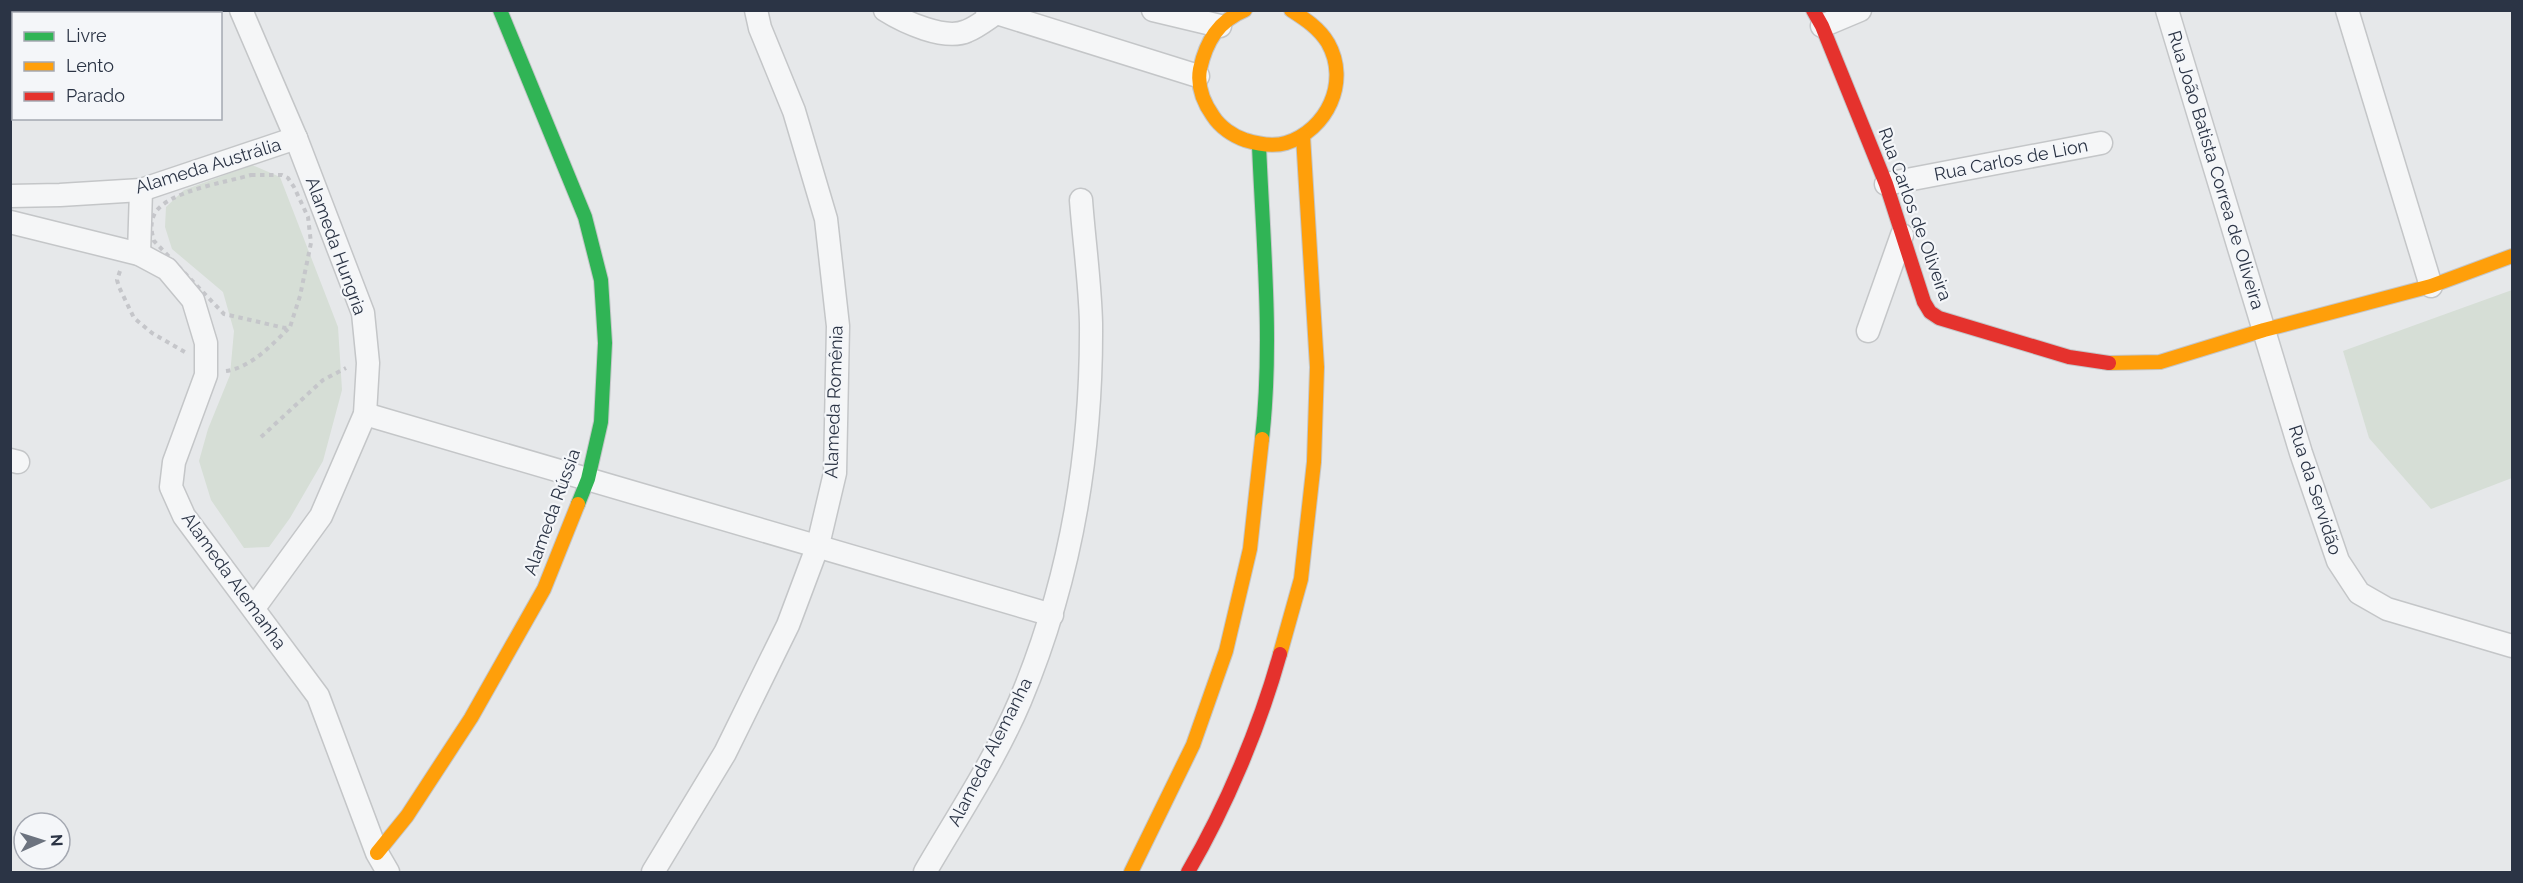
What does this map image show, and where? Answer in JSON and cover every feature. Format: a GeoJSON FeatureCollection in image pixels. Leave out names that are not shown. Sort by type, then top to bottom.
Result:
{"type":"FeatureCollection","features":[{"type":"Feature","properties":{"kind":"main road","name":"Alameda Rússia"},"geometry":{"type":"LineString","coordinates":[[376,853],[407,816],[471,718],[544,589],[588,479],[601,422],[605,343],[601,280],[585,217],[500,10]]}},
{"type":"Feature","properties":{"kind":"main road"},"geometry":{"type":"LineString","coordinates":[[1242,11],[1220,26],[1208,40],[1201,58],[1198,76],[1206,108],[1216,122],[1228,133],[1243,141],[1259,145],[1281,144],[1303,136],[1320,122],[1332,102],[1337,81],[1335,58],[1326,37],[1310,21],[1291,10]]}},
{"type":"Feature","properties":{"kind":"main road","name":"Rua Carlos de Oliveira"},"geometry":{"type":"LineString","coordinates":[[1818,18],[1886,183],[1930,312],[1939,318],[2068,357],[2111,363],[2160,362],[2264,330]]}},
{"type":"Feature","properties":{"kind":"main road"},"geometry":{"type":"LineString","coordinates":[[1188,873],[1205,843],[1266,704],[1301,579],[1314,462],[1317,367],[1303,136]]}},
{"type":"Feature","properties":{"kind":"main road"},"geometry":{"type":"LineString","coordinates":[[1131,873],[1192,745],[1226,651],[1250,549],[1267,393],[1266,304],[1259,145]]}},
{"type":"Feature","properties":{"kind":"main road"},"geometry":{"type":"LineString","coordinates":[[2264,330],[2431,286],[2512,256]]}},
{"type":"Feature","properties":{"kind":"street","name":"Alameda Hungria"},"geometry":{"type":"LineString","coordinates":[[241,10],[296,138],[363,313],[368,357],[365,414],[321,516],[254,608]]}},
{"type":"Feature","properties":{"kind":"street","name":"Alameda Romênia"},"geometry":{"type":"LineString","coordinates":[[652,873],[725,753],[788,625],[818,546],[835,472],[838,326],[826,219],[794,111],[760,28],[756,10]]}},
{"type":"Feature","properties":{"kind":"street"},"geometry":{"type":"LineString","coordinates":[[885,10],[905,23],[949,34],[966,32],[992,12],[1198,76]]}},
{"type":"Feature","properties":{"kind":"street"},"geometry":{"type":"LineString","coordinates":[[1153,10],[1220,26]]}},
{"type":"Feature","properties":{"kind":"street"},"geometry":{"type":"LineString","coordinates":[[1818,18],[1860,10]]}},
{"type":"Feature","properties":{"kind":"street","name":"Rua João Batista Correa de Oliveira"},"geometry":{"type":"LineString","coordinates":[[2167,10],[2264,330]]}},
{"type":"Feature","properties":{"kind":"street"},"geometry":{"type":"LineString","coordinates":[[2347,10],[2431,286]]}},
{"type":"Feature","properties":{"kind":"street","name":"Alameda Austrália"},"geometry":{"type":"LineString","coordinates":[[10,196],[141,190],[296,138]]}},
{"type":"Feature","properties":{"kind":"street","name":"Rua Carlos de Lion"},"geometry":{"type":"LineString","coordinates":[[1886,183],[2101,143]]}},
{"type":"Feature","properties":{"kind":"street"},"geometry":{"type":"LineString","coordinates":[[138,254],[141,190]]}},
{"type":"Feature","properties":{"kind":"street","name":"Alameda Alemanha"},"geometry":{"type":"LineString","coordinates":[[925,873],[976,784],[1019,702],[1052,615],[1071,539],[1088,427],[1091,322],[1081,200]]}},
{"type":"Feature","properties":{"kind":"street","name":"Alameda Alemanha"},"geometry":{"type":"LineString","coordinates":[[10,222],[138,254],[167,269],[193,300],[206,343],[206,375],[174,462],[171,487],[184,516],[318,696],[376,853],[388,873]]}},
{"type":"Feature","properties":{"kind":"street"},"geometry":{"type":"LineString","coordinates":[[1868,331],[1902,235]]}},
{"type":"Feature","properties":{"kind":"street","name":"Rua da Servidão"},"geometry":{"type":"LineString","coordinates":[[2264,330],[2301,453],[2338,561],[2359,593],[2387,609],[2512,646]]}},
{"type":"Feature","properties":{"kind":"street"},"geometry":{"type":"LineString","coordinates":[[365,414],[1052,615]]}},
{"type":"Feature","properties":{"kind":"path"},"geometry":{"type":"LineString","coordinates":[[251,175],[282,175],[294,187],[308,217],[311,243],[291,327],[285,328],[224,314],[170,258],[154,241],[150,228],[154,214],[163,204],[185,194],[251,175]]}},
{"type":"Feature","properties":{"kind":"path"},"geometry":{"type":"LineString","coordinates":[[261,437],[322,380],[368,357]]}},
{"type":"Feature","properties":{"kind":"shaded area"},"geometry":{"type":"Polygon","coordinates":[[[252,165],[280,177],[338,327],[342,390],[323,461],[290,518],[269,547],[244,548],[211,500],[199,461],[208,429],[230,375],[234,331],[223,292],[172,249],[165,227],[166,207],[184,190],[252,165]]]}},
{"type":"Feature","properties":{"kind":"shaded area"},"geometry":{"type":"Polygon","coordinates":[[[2512,290],[2512,478],[2431,509],[2369,438],[2343,351],[2512,290]]]}},
{"type":"Feature","properties":{"kind":"traffic: fast"},"geometry":{"type":"LineString","coordinates":[[500,10],[585,217],[601,280],[605,343],[601,422],[588,479],[578,504]]}},
{"type":"Feature","properties":{"kind":"traffic: fast"},"geometry":{"type":"LineString","coordinates":[[1259,145],[1267,329],[1262,439]]}},
{"type":"Feature","properties":{"kind":"traffic: slow"},"geometry":{"type":"LineString","coordinates":[[1245,10],[1220,26],[1210,41],[1200,69],[1200,88],[1209,111],[1231,134],[1245,140],[1271,145],[1286,143],[1300,137],[1313,127],[1331,103],[1335,88],[1334,58],[1328,43],[1316,28],[1291,10]]}},
{"type":"Feature","properties":{"kind":"traffic: slow"},"geometry":{"type":"LineString","coordinates":[[1280,654],[1301,579],[1314,462],[1317,367],[1303,136]]}},
{"type":"Feature","properties":{"kind":"traffic: slow"},"geometry":{"type":"LineString","coordinates":[[2109,363],[2160,362],[2264,330],[2431,286],[2512,256]]}},
{"type":"Feature","properties":{"kind":"traffic: slow"},"geometry":{"type":"LineString","coordinates":[[1131,872],[1193,745],[1226,651],[1250,549],[1262,439]]}},
{"type":"Feature","properties":{"kind":"traffic: slow"},"geometry":{"type":"LineString","coordinates":[[377,853],[407,816],[471,718],[544,589],[578,504]]}},
{"type":"Feature","properties":{"kind":"traffic: jam"},"geometry":{"type":"LineString","coordinates":[[1813,10],[1822,26],[1886,184],[1924,302],[1930,312],[1939,318],[2069,357],[2109,363]]}},
{"type":"Feature","properties":{"kind":"traffic: jam"},"geometry":{"type":"LineString","coordinates":[[1188,872],[1216,821],[1241,766],[1263,709],[1280,654]]}}]}
